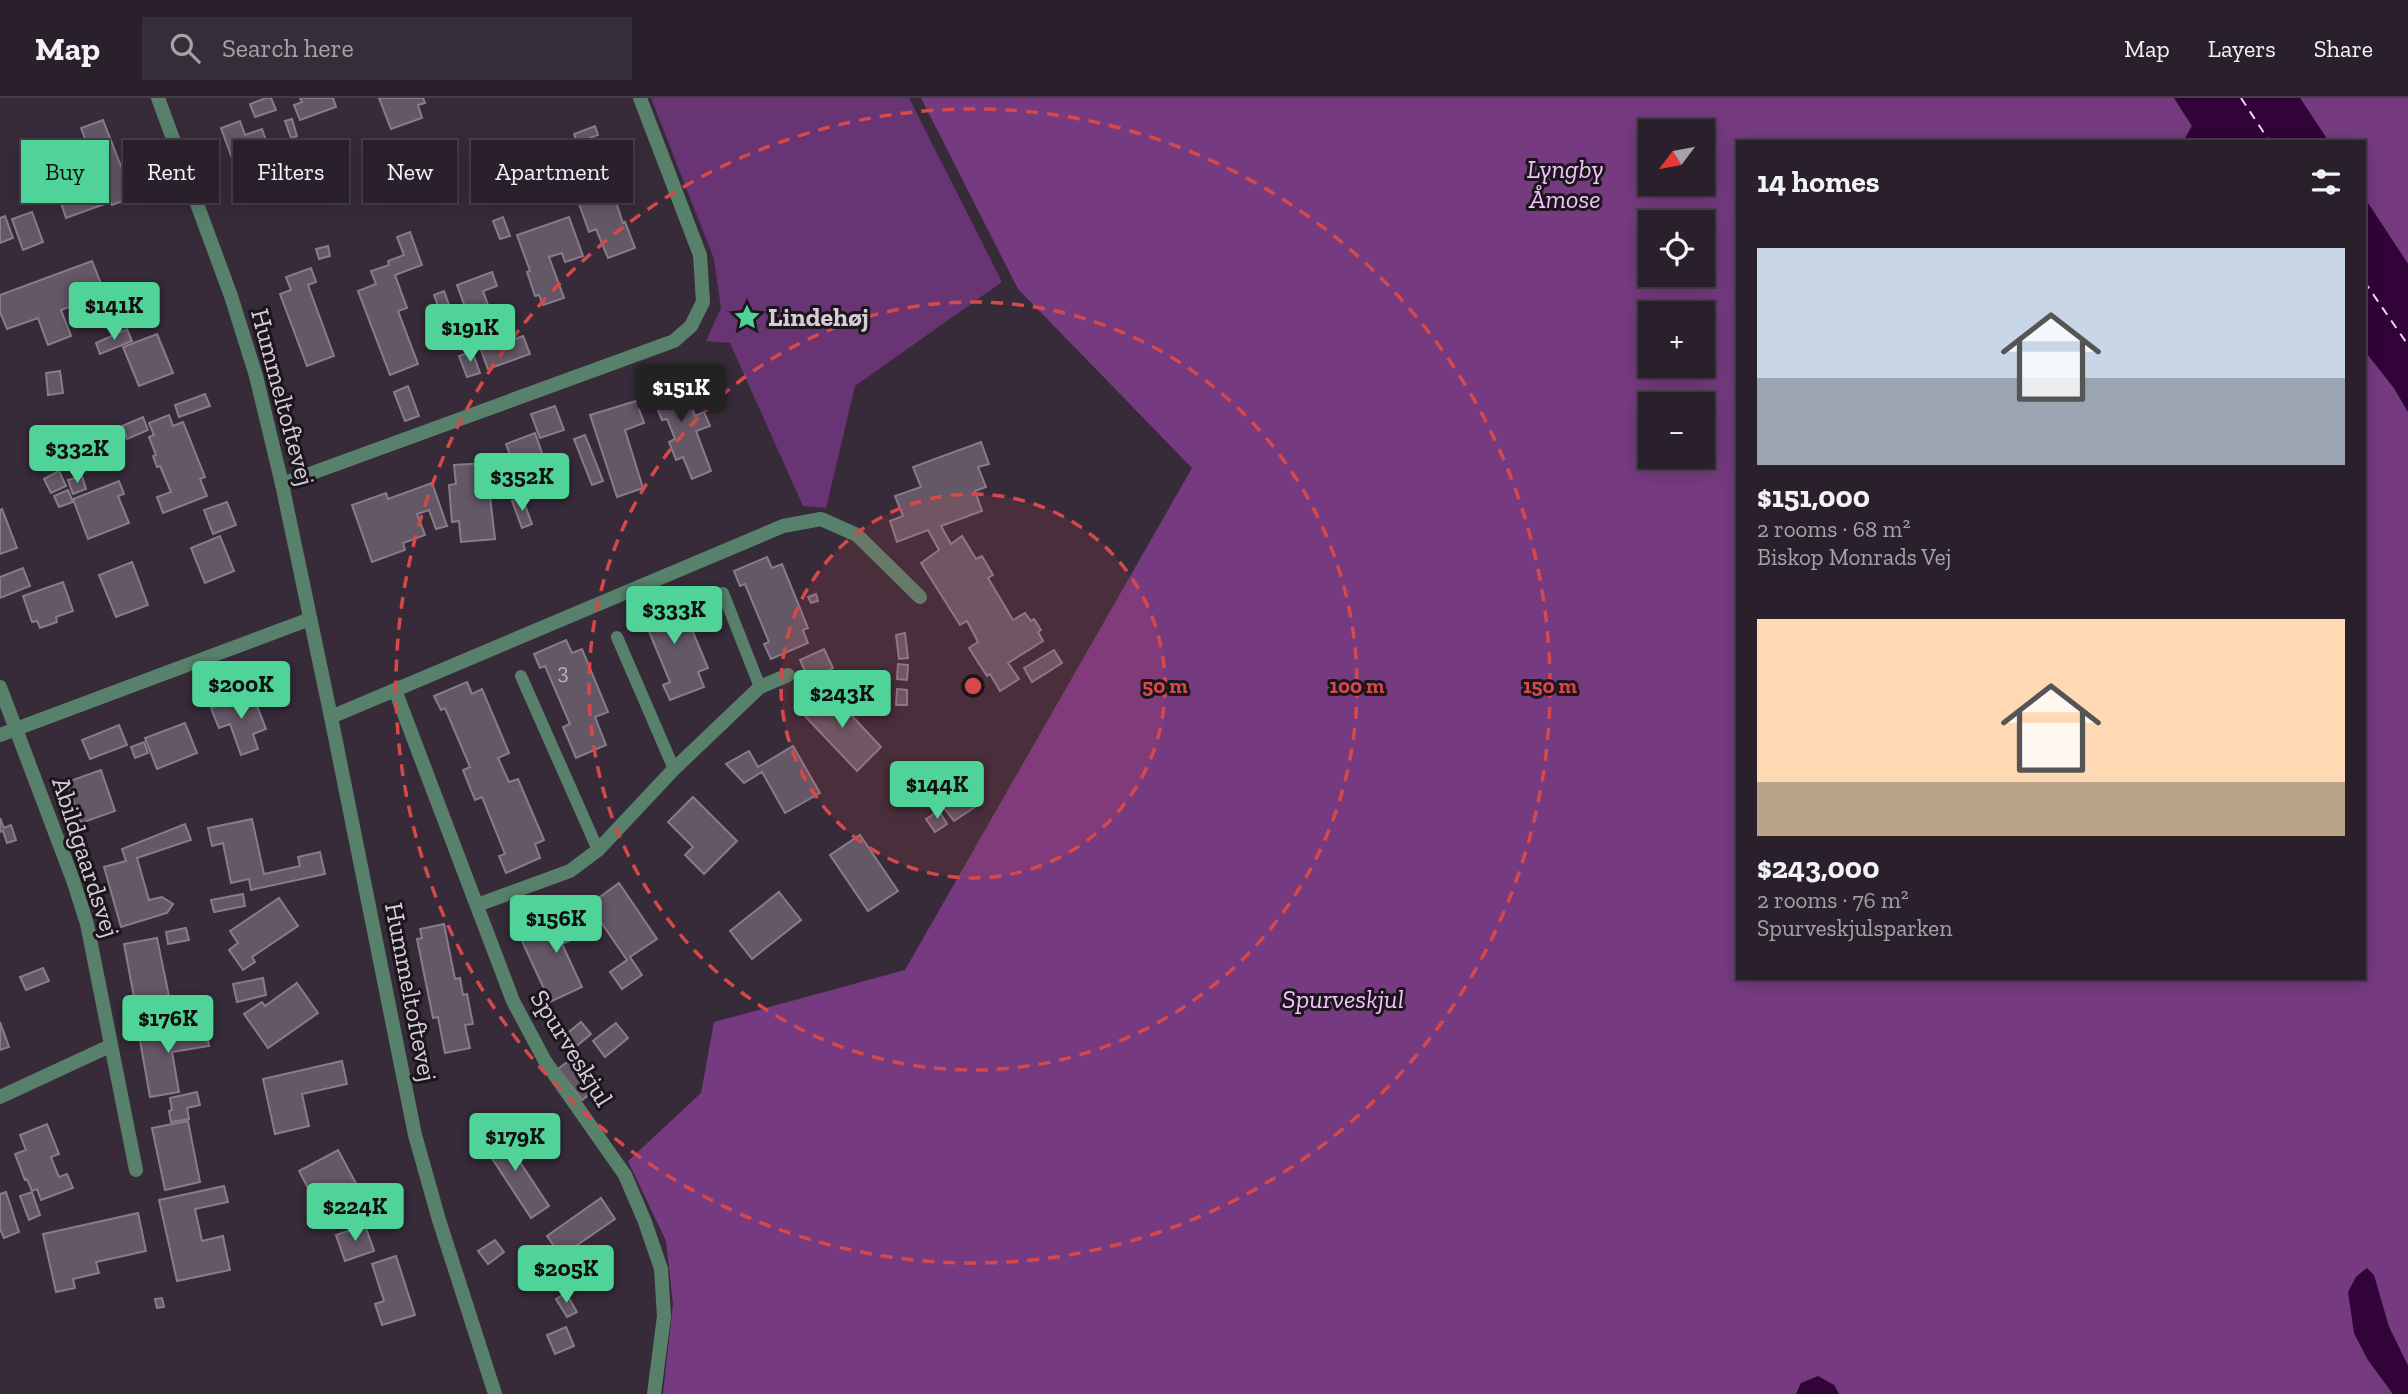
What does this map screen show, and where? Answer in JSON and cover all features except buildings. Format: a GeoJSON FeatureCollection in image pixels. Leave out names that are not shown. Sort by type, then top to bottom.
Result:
{"type":"FeatureCollection","features":[{"type":"Feature","properties":{"kind":"street","name":"Hummeltoftevej"},"geometry":{"type":"LineString","coordinates":[[158,98],[231,296],[256,376],[282,484],[331,716],[415,1135],[439,1220],[495,1394]]}},
{"type":"Feature","properties":{"kind":"street"},"geometry":{"type":"LineString","coordinates":[[282,484],[674,341],[691,326],[703,302],[700,255],[640,98]]}},
{"type":"Feature","properties":{"kind":"street"},"geometry":{"type":"LineString","coordinates":[[331,716],[783,526],[821,519],[857,535],[920,597]]}},
{"type":"Feature","properties":{"kind":"street"},"geometry":{"type":"LineString","coordinates":[[0,735],[310,619]]}},
{"type":"Feature","properties":{"kind":"street"},"geometry":{"type":"LineString","coordinates":[[477,905],[570,871],[598,850],[674,769],[760,687],[788,675]]}},
{"type":"Feature","properties":{"kind":"street","name":"Abildgaardsvej"},"geometry":{"type":"LineString","coordinates":[[0,687],[87,924],[136,1170]]}},
{"type":"Feature","properties":{"kind":"street","name":"Spurveskjul"},"geometry":{"type":"LineString","coordinates":[[395,690],[519,1013],[545,1061],[625,1175],[645,1222],[661,1269],[664,1315],[654,1394]]}},
{"type":"Feature","properties":{"kind":"street"},"geometry":{"type":"LineString","coordinates":[[0,1097],[110,1046]]}},
{"type":"Feature","properties":{"kind":"lane"},"geometry":{"type":"LineString","coordinates":[[723,593],[760,687]]}},
{"type":"Feature","properties":{"kind":"lane"},"geometry":{"type":"LineString","coordinates":[[617,637],[674,769]]}},
{"type":"Feature","properties":{"kind":"lane"},"geometry":{"type":"LineString","coordinates":[[521,676],[598,850]]}},
{"type":"Feature","properties":{"kind":"shaded area"},"geometry":{"type":"Polygon","coordinates":[[[651,98],[909,98],[1002,282],[855,386],[826,508],[803,506],[730,343],[706,341],[721,308],[714,259],[651,98]]]}},
{"type":"Feature","properties":{"kind":"shaded area"},"geometry":{"type":"Polygon","coordinates":[[[2174,98],[2300,98],[2328,140],[2184,140],[2192,126],[2174,98]]]}},
{"type":"Feature","properties":{"kind":"shaded area"},"geometry":{"type":"Polygon","coordinates":[[[2366,200],[2408,264],[2408,412],[2394,388],[2366,353],[2366,200]]]}},
{"type":"Feature","properties":{"kind":"shaded area"},"geometry":{"type":"Polygon","coordinates":[[[2367,1268],[2374,1275],[2389,1327],[2408,1366],[2408,1394],[2393,1394],[2368,1360],[2354,1333],[2348,1292],[2356,1277],[2367,1268]]]}},
{"type":"Feature","properties":{"kind":"shaded area"},"geometry":{"type":"Polygon","coordinates":[[[1818,1376],[1834,1385],[1839,1394],[1796,1394],[1801,1383],[1818,1376]]]}},
{"type":"Feature","properties":{"kind":"green space","name":"Spurveskjul"},"geometry":{"type":"Polygon","coordinates":[[[921,98],[2174,98],[2192,126],[2184,140],[1736,140],[1736,980],[2366,980],[2366,353],[2394,388],[2408,412],[2408,1366],[2389,1327],[2367,1268],[2356,1277],[2354,1333],[2368,1360],[2393,1394],[1839,1394],[1834,1385],[1801,1383],[1796,1394],[663,1394],[673,1304],[666,1241],[628,1161],[701,1093],[714,1022],[905,970],[1192,468],[1018,289],[921,98]]]}},
{"type":"Feature","properties":{"kind":"green space"},"geometry":{"type":"Polygon","coordinates":[[[2300,98],[2408,98],[2408,264],[2366,200],[2366,140],[2328,140],[2300,98]]]}},
{"type":"Feature","properties":{"kind":"ferry route"},"geometry":{"type":"LineString","coordinates":[[2241,98],[2269,140]]}},
{"type":"Feature","properties":{"kind":"ferry route"},"geometry":{"type":"LineString","coordinates":[[2366,284],[2408,345]]}},
{"type":"Feature","properties":{"kind":"place","name":"Lindehøj"},"geometry":{"type":"Point","coordinates":[747,317]}},
{"type":"Feature","properties":{"kind":"park label","name":"Lyngby Åmose"},"geometry":{"type":"Point","coordinates":[1565,184]}}]}
